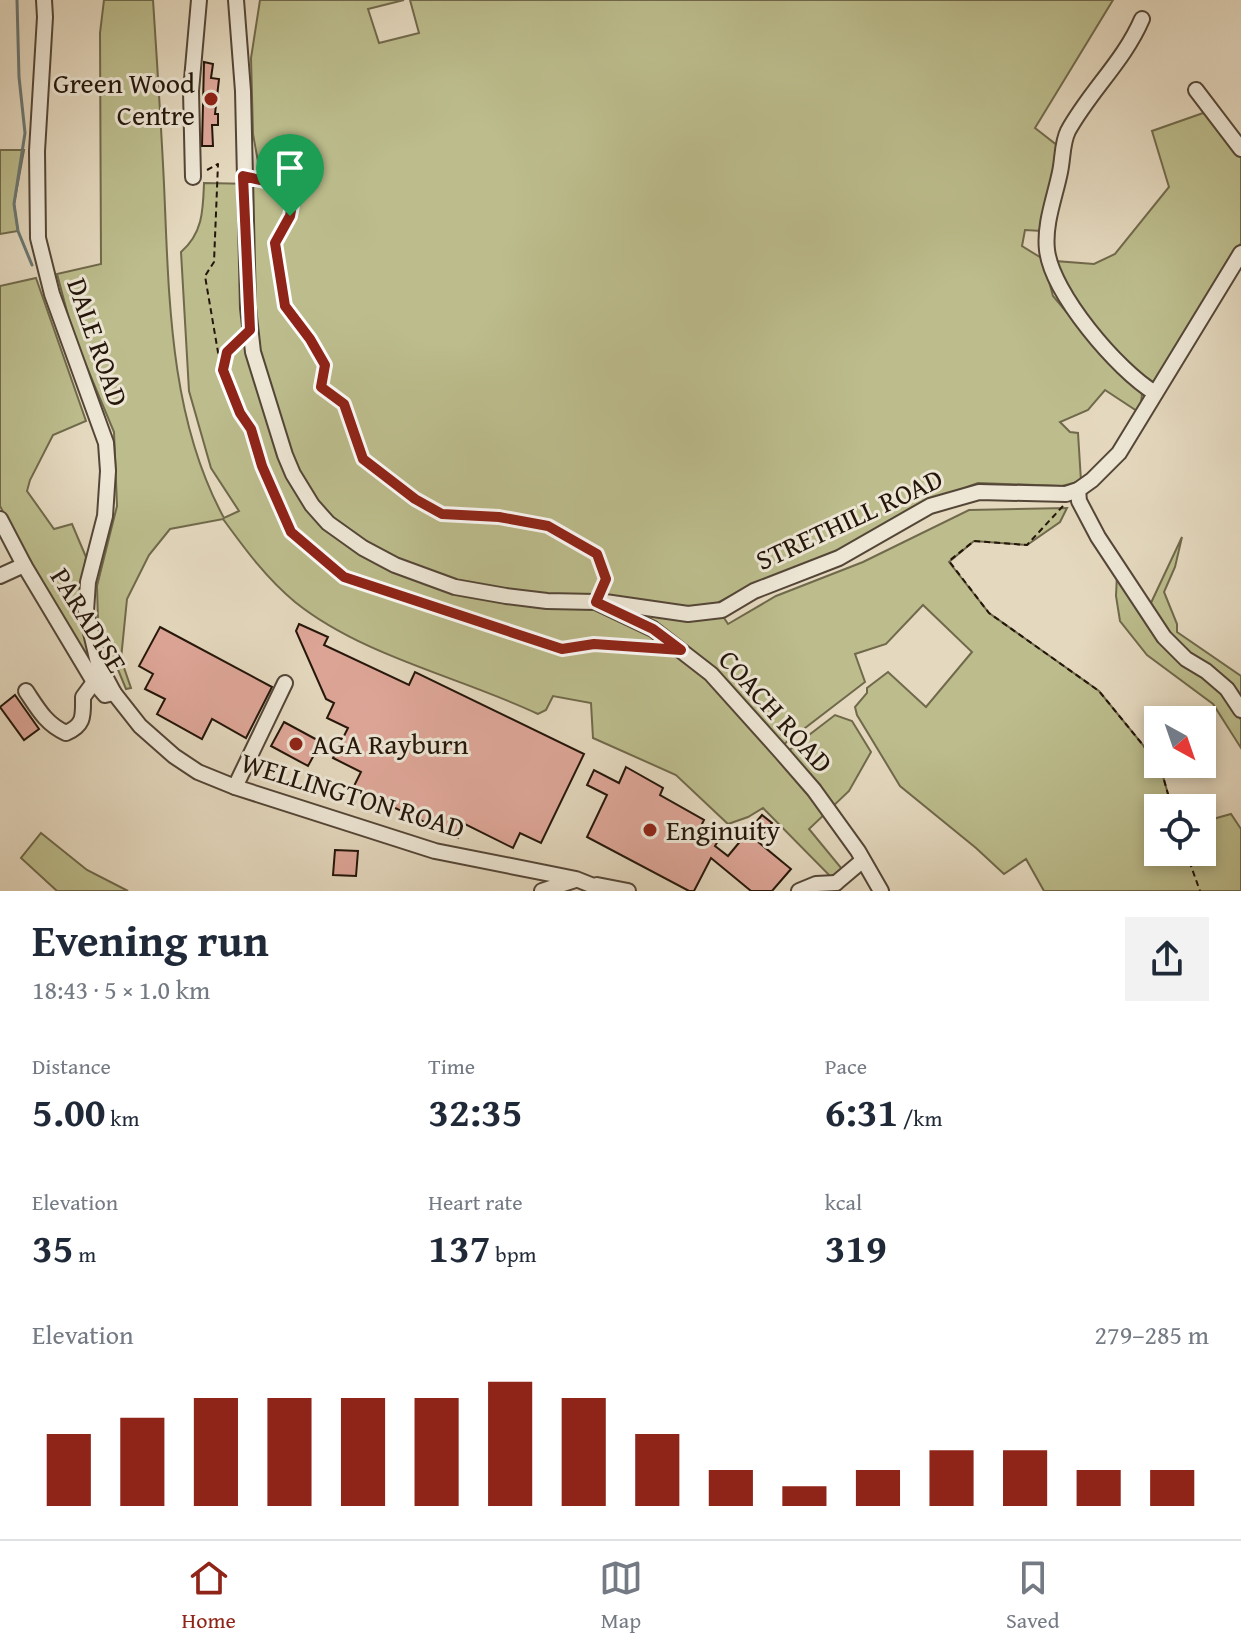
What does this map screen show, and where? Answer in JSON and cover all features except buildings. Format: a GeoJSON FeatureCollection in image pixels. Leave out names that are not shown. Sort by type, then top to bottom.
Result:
{"type":"FeatureCollection","features":[{"type":"Feature","properties":{"kind":"street","name":"DALE ROAD"},"geometry":{"type":"LineString","coordinates":[[44,0],[37,151],[38,238],[52,294],[106,443],[105,516],[88,582],[86,611],[98,663],[114,693]]}},
{"type":"Feature","properties":{"kind":"street"},"geometry":{"type":"LineString","coordinates":[[193,177],[191,91],[199,0]]}},
{"type":"Feature","properties":{"kind":"street","name":"COACH ROAD"},"geometry":{"type":"LineString","coordinates":[[236,0],[243,91],[243,176],[250,330],[253,352],[285,455],[303,493],[328,523],[363,548],[395,565],[455,587],[547,601],[596,602],[653,629],[711,674],[814,790],[858,851],[881,891]]}},
{"type":"Feature","properties":{"kind":"street"},"geometry":{"type":"LineString","coordinates":[[1142,19],[1128,48],[1067,132],[1049,218],[1047,249],[1058,286],[1093,334],[1122,367],[1155,393]]}},
{"type":"Feature","properties":{"kind":"street"},"geometry":{"type":"LineString","coordinates":[[1196,90],[1241,149]]}},
{"type":"Feature","properties":{"kind":"street"},"geometry":{"type":"LineString","coordinates":[[1241,253],[1119,453],[1078,490],[1079,501],[1098,537],[1164,637],[1186,659],[1227,689],[1241,710]]}},
{"type":"Feature","properties":{"kind":"street","name":"STRETHILL ROAD"},"geometry":{"type":"LineString","coordinates":[[596,602],[688,614],[722,610],[754,591],[839,558],[930,506],[979,492],[1066,494],[1078,490]]}},
{"type":"Feature","properties":{"kind":"street","name":"PARADISE"},"geometry":{"type":"LineString","coordinates":[[0,519],[94,682],[105,695],[114,693]]}},
{"type":"Feature","properties":{"kind":"street","name":"PARADISE"},"geometry":{"type":"LineString","coordinates":[[0,576],[24,565]]}},
{"type":"Feature","properties":{"kind":"street"},"geometry":{"type":"LineString","coordinates":[[26,691],[43,717],[66,733],[77,728],[84,719],[83,697],[94,682]]}},
{"type":"Feature","properties":{"kind":"street"},"geometry":{"type":"LineString","coordinates":[[235,787],[285,683]]}},
{"type":"Feature","properties":{"kind":"street","name":"WELLINGTON ROAD"},"geometry":{"type":"LineString","coordinates":[[114,693],[140,726],[174,756],[198,772],[235,787],[435,851],[583,882],[606,891]]}},
{"type":"Feature","properties":{"kind":"street"},"geometry":{"type":"LineString","coordinates":[[799,891],[816,884],[839,887],[862,861]]}},
{"type":"Feature","properties":{"kind":"street"},"geometry":{"type":"LineString","coordinates":[[542,891],[583,882],[628,891]]}},
{"type":"Feature","properties":{"kind":"path"},"geometry":{"type":"LineString","coordinates":[[193,177],[218,164],[214,262],[205,276],[219,358],[250,330]]}},
{"type":"Feature","properties":{"kind":"path"},"geometry":{"type":"LineString","coordinates":[[243,176],[295,188],[290,216],[275,243],[285,306],[325,365],[321,387],[344,404],[363,459],[415,499],[442,514],[499,517],[548,526],[597,554],[606,579],[596,602]]}},
{"type":"Feature","properties":{"kind":"path"},"geometry":{"type":"LineString","coordinates":[[227,352],[223,370],[240,413],[251,429],[262,466],[291,532],[344,577],[562,649],[594,644],[681,650]]}},
{"type":"Feature","properties":{"kind":"path"},"geometry":{"type":"LineString","coordinates":[[1078,490],[1027,545],[974,541],[949,561],[989,613],[1099,691],[1160,766],[1168,794]]}},
{"type":"Feature","properties":{"kind":"path"},"geometry":{"type":"LineString","coordinates":[[1191,866],[1200,891]]}},
{"type":"Feature","properties":{"kind":"green space"},"geometry":{"type":"Polygon","coordinates":[[[104,0],[153,0],[175,355],[192,439],[224,518],[239,511],[211,468],[189,391],[181,252],[198,229],[204,183],[262,184],[253,134],[251,58],[260,0],[404,0],[368,9],[379,43],[419,33],[410,0],[1113,0],[1035,128],[1058,146],[1042,231],[1025,230],[1022,246],[1043,259],[1053,296],[1100,352],[1142,394],[1140,413],[1105,390],[1088,410],[1060,422],[1070,432],[1078,433],[1081,481],[1062,486],[978,483],[915,506],[826,558],[751,585],[715,604],[728,624],[776,596],[863,562],[969,510],[1067,508],[1060,522],[1027,545],[974,541],[949,562],[989,613],[1099,691],[1144,746],[1144,778],[1163,778],[1168,794],[1144,794],[1144,866],[1216,866],[1216,818],[1231,814],[1241,829],[1241,891],[1044,891],[1026,859],[1004,874],[900,786],[855,707],[867,693],[867,688],[888,672],[926,707],[972,652],[923,605],[886,644],[855,654],[865,682],[783,745],[788,751],[835,715],[852,721],[871,752],[849,791],[809,829],[842,869],[831,877],[763,808],[728,824],[676,775],[593,738],[591,703],[553,696],[546,710],[538,714],[381,651],[321,621],[275,583],[223,519],[170,529],[149,555],[127,599],[121,659],[131,688],[126,689],[98,621],[97,586],[117,506],[114,432],[73,334],[57,274],[101,264],[100,33],[104,0]]]}},
{"type":"Feature","properties":{"kind":"green space"},"geometry":{"type":"Polygon","coordinates":[[[1206,112],[1241,155],[1241,243],[1155,383],[1123,359],[1096,330],[1054,261],[1094,264],[1115,254],[1169,187],[1152,131],[1206,112]]]}},
{"type":"Feature","properties":{"kind":"green space"},"geometry":{"type":"Polygon","coordinates":[[[0,150],[24,150],[14,204],[18,231],[0,234],[0,150]]]}},
{"type":"Feature","properties":{"kind":"green space"},"geometry":{"type":"Polygon","coordinates":[[[36,278],[86,421],[53,435],[27,491],[54,529],[72,524],[86,557],[79,617],[94,668],[0,506],[0,286],[36,278]]]}},
{"type":"Feature","properties":{"kind":"green space"},"geometry":{"type":"Polygon","coordinates":[[[1182,537],[1175,567],[1164,592],[1177,624],[1177,632],[1241,676],[1241,700],[1172,639],[1150,605],[1182,537]]]}},
{"type":"Feature","properties":{"kind":"green space"},"geometry":{"type":"Polygon","coordinates":[[[1117,574],[1204,675],[1228,698],[1241,720],[1241,748],[1216,706],[1147,655],[1120,621],[1117,574]]]}},
{"type":"Feature","properties":{"kind":"green space"},"geometry":{"type":"Polygon","coordinates":[[[41,833],[87,870],[128,891],[57,891],[21,858],[41,833]]]}},
{"type":"Feature","properties":{"kind":"waterway"},"geometry":{"type":"LineString","coordinates":[[17,0],[19,77],[25,133],[14,204],[18,231],[32,265]]}},
{"type":"Feature","properties":{"kind":"place","name":"Green Wood Centre"},"geometry":{"type":"Point","coordinates":[211,99]}},
{"type":"Feature","properties":{"kind":"place","name":"AGA Rayburn"},"geometry":{"type":"Point","coordinates":[296,744]}},
{"type":"Feature","properties":{"kind":"place","name":"Enginuity"},"geometry":{"type":"Point","coordinates":[650,830]}},
{"type":"Feature","properties":{"kind":"route"},"geometry":{"type":"LineString","coordinates":[[243,176],[295,188],[290,216],[275,243],[285,306],[325,365],[321,387],[344,404],[363,459],[415,499],[442,514],[499,517],[548,526],[597,554],[606,579],[596,602],[653,629],[681,650],[594,644],[562,649],[505,632],[459,613],[344,577],[291,532],[262,466],[251,429],[240,413],[223,370],[227,352],[250,330],[243,176]]}}]}
